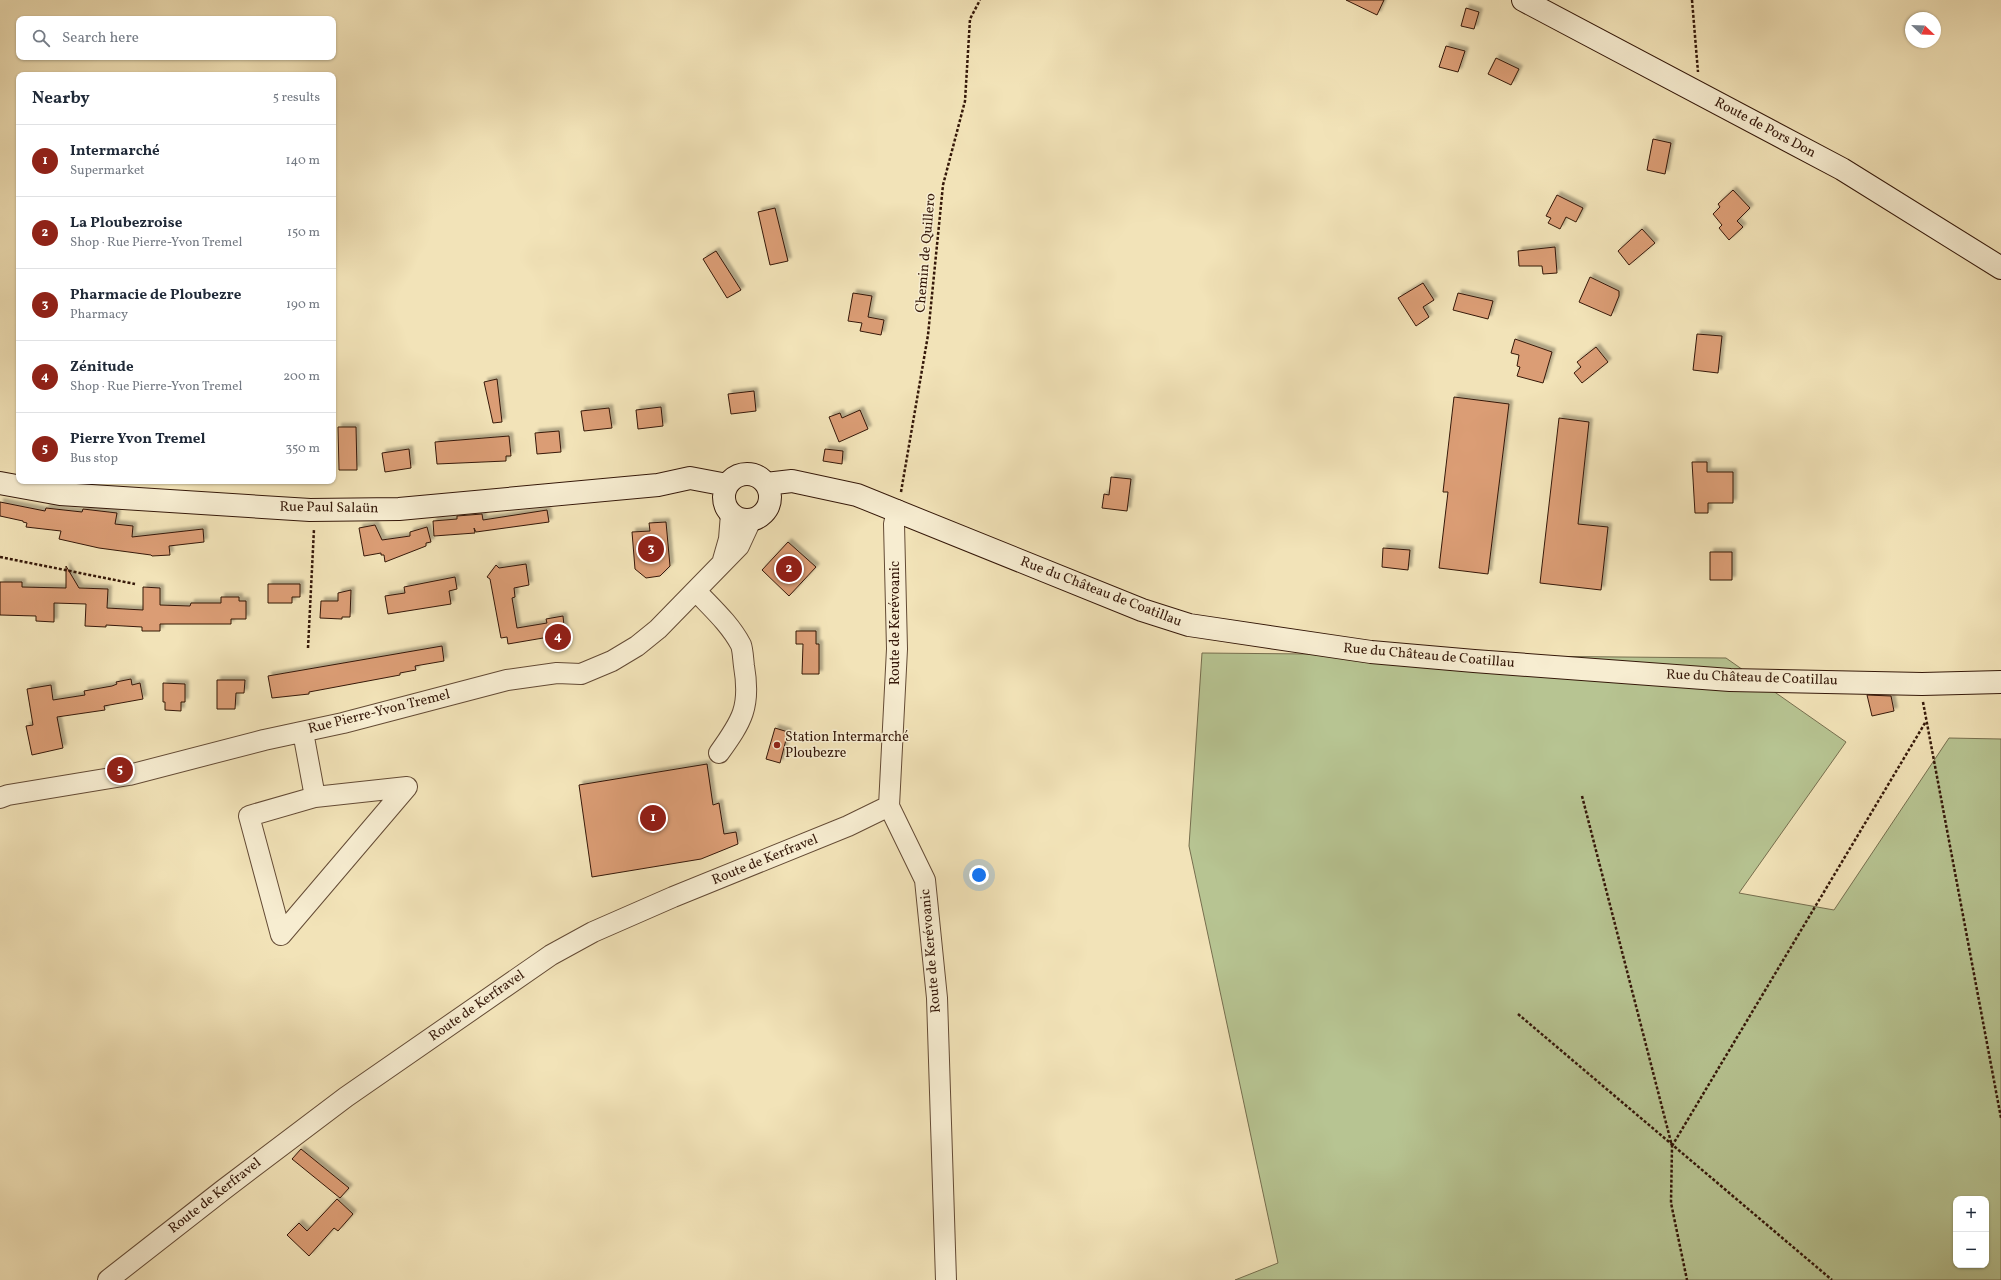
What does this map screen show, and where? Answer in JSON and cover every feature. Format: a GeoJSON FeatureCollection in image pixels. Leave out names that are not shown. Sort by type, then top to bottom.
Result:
{"type":"FeatureCollection","features":[{"type":"Feature","properties":{"kind":"main road","name":"Route de Pors Don"},"geometry":{"type":"LineString","coordinates":[[1523,0],[1842,169],[2001,268]]}},
{"type":"Feature","properties":{"kind":"main road"},"geometry":{"type":"LineString","coordinates":[[751,474],[760,478],[768,493],[766,511],[760,517],[751,520],[740,520],[727,500],[734,478],[742,475],[751,474]]}},
{"type":"Feature","properties":{"kind":"main road","name":"Rue Paul Salaün"},"geometry":{"type":"LineString","coordinates":[[0,483],[60,494],[316,510],[399,509],[658,485],[690,490],[727,500]]}},
{"type":"Feature","properties":{"kind":"main road"},"geometry":{"type":"LineString","coordinates":[[768,493],[817,486],[857,495],[897,510]]}},
{"type":"Feature","properties":{"kind":"main road","name":"Rue du Château de Coatillau"},"geometry":{"type":"LineString","coordinates":[[897,510],[1135,608],[1188,625],[1372,652],[1730,680],[1922,684],[1992,682]]}},
{"type":"Feature","properties":{"kind":"street","name":"Rue Pierre-Yvon Tremel"},"geometry":{"type":"LineString","coordinates":[[722,562],[729,539],[727,500]]}},
{"type":"Feature","properties":{"kind":"street","name":"Route de Kerévoanic"},"geometry":{"type":"LineString","coordinates":[[897,510],[894,524],[897,649],[889,806],[925,880],[937,998],[946,1280]]}},
{"type":"Feature","properties":{"kind":"street","name":"Rue Pierre-Yvon Tremel"},"geometry":{"type":"LineString","coordinates":[[0,798],[8,795],[129,775],[264,740],[343,723],[507,680],[557,673],[581,674],[612,661],[637,646],[696,591],[722,562],[739,546],[751,520]]}},
{"type":"Feature","properties":{"kind":"street"},"geometry":{"type":"LineString","coordinates":[[696,591],[732,631],[742,647],[746,674],[746,707],[735,731],[719,753]]}},
{"type":"Feature","properties":{"kind":"street"},"geometry":{"type":"LineString","coordinates":[[303,732],[315,797]]}},
{"type":"Feature","properties":{"kind":"street"},"geometry":{"type":"LineString","coordinates":[[407,787],[281,935],[249,816],[315,797],[407,787]]}},
{"type":"Feature","properties":{"kind":"street","name":"Route de Kerfravel"},"geometry":{"type":"LineString","coordinates":[[108,1280],[223,1190],[346,1097],[551,955],[593,932],[673,897],[848,826],[889,806]]}},
{"type":"Feature","properties":{"kind":"path","name":"Chemin de Quillero"},"geometry":{"type":"LineString","coordinates":[[897,510],[928,335],[943,185],[965,101],[970,19],[980,0]]}},
{"type":"Feature","properties":{"kind":"path"},"geometry":{"type":"LineString","coordinates":[[1692,0],[1700,94]]}},
{"type":"Feature","properties":{"kind":"path"},"geometry":{"type":"LineString","coordinates":[[308,648],[316,510]]}},
{"type":"Feature","properties":{"kind":"path"},"geometry":{"type":"LineString","coordinates":[[0,557],[136,584]]}},
{"type":"Feature","properties":{"kind":"path"},"geometry":{"type":"LineString","coordinates":[[1922,684],[1925,723],[2001,1118]]}},
{"type":"Feature","properties":{"kind":"path"},"geometry":{"type":"LineString","coordinates":[[1672,1146],[1925,723]]}},
{"type":"Feature","properties":{"kind":"path"},"geometry":{"type":"LineString","coordinates":[[1582,796],[1672,1146],[1671,1203],[1687,1280]]}},
{"type":"Feature","properties":{"kind":"path"},"geometry":{"type":"LineString","coordinates":[[1518,1014],[1832,1280]]}},
{"type":"Feature","properties":{"kind":"green space"},"geometry":{"type":"Polygon","coordinates":[[[1202,653],[1726,658],[1846,742],[1739,893],[1834,910],[1949,738],[2001,739],[2001,1280],[1235,1280],[1278,1263],[1189,846],[1202,653]]]}},
{"type":"Feature","properties":{"kind":"building"},"geometry":{"type":"Polygon","coordinates":[[[1346,0],[1384,0],[1377,15],[1346,0]]]}},
{"type":"Feature","properties":{"kind":"building"},"geometry":{"type":"Polygon","coordinates":[[[1466,8],[1479,12],[1474,29],[1461,26],[1466,8]]]}},
{"type":"Feature","properties":{"kind":"building"},"geometry":{"type":"Polygon","coordinates":[[[1446,46],[1465,51],[1458,72],[1439,67],[1446,46]]]}},
{"type":"Feature","properties":{"kind":"building"},"geometry":{"type":"Polygon","coordinates":[[[1496,58],[1519,69],[1511,85],[1488,74],[1496,58]]]}},
{"type":"Feature","properties":{"kind":"building"},"geometry":{"type":"Polygon","coordinates":[[[1653,139],[1671,143],[1665,174],[1647,170],[1653,139]]]}},
{"type":"Feature","properties":{"kind":"building"},"geometry":{"type":"Polygon","coordinates":[[[1733,190],[1750,208],[1737,221],[1743,227],[1729,240],[1719,228],[1722,225],[1713,214],[1720,207],[1718,204],[1733,190]]]}},
{"type":"Feature","properties":{"kind":"building"},"geometry":{"type":"Polygon","coordinates":[[[1557,195],[1583,208],[1576,222],[1566,217],[1560,229],[1548,223],[1551,218],[1546,216],[1557,195]]]}},
{"type":"Feature","properties":{"kind":"building"},"geometry":{"type":"Polygon","coordinates":[[[775,208],[788,261],[770,265],[758,212],[775,208]]]}},
{"type":"Feature","properties":{"kind":"building"},"geometry":{"type":"Polygon","coordinates":[[[1642,229],[1655,243],[1629,265],[1618,251],[1642,229]]]}},
{"type":"Feature","properties":{"kind":"building"},"geometry":{"type":"Polygon","coordinates":[[[1555,247],[1557,273],[1543,274],[1542,266],[1519,266],[1518,251],[1555,247]]]}},
{"type":"Feature","properties":{"kind":"building"},"geometry":{"type":"Polygon","coordinates":[[[716,251],[741,290],[727,298],[703,259],[716,251]]]}},
{"type":"Feature","properties":{"kind":"building"},"geometry":{"type":"Polygon","coordinates":[[[1590,277],[1619,291],[1619,296],[1611,316],[1579,302],[1590,277]]]}},
{"type":"Feature","properties":{"kind":"building"},"geometry":{"type":"Polygon","coordinates":[[[1423,283],[1434,300],[1423,307],[1429,317],[1416,326],[1398,298],[1423,283]]]}},
{"type":"Feature","properties":{"kind":"building"},"geometry":{"type":"Polygon","coordinates":[[[853,293],[872,296],[868,317],[884,320],[881,335],[860,331],[862,323],[848,321],[853,293]]]}},
{"type":"Feature","properties":{"kind":"building"},"geometry":{"type":"Polygon","coordinates":[[[1458,293],[1493,301],[1488,319],[1453,310],[1458,293]]]}},
{"type":"Feature","properties":{"kind":"building"},"geometry":{"type":"Polygon","coordinates":[[[1697,334],[1722,336],[1718,373],[1693,370],[1697,334]]]}},
{"type":"Feature","properties":{"kind":"building"},"geometry":{"type":"Polygon","coordinates":[[[1515,339],[1552,352],[1543,383],[1517,376],[1520,367],[1517,366],[1519,355],[1511,353],[1515,339]]]}},
{"type":"Feature","properties":{"kind":"building"},"geometry":{"type":"Polygon","coordinates":[[[1596,347],[1608,362],[1582,383],[1574,373],[1581,367],[1577,362],[1596,347]]]}},
{"type":"Feature","properties":{"kind":"building"},"geometry":{"type":"Polygon","coordinates":[[[497,379],[502,422],[493,423],[484,382],[497,379]]]}},
{"type":"Feature","properties":{"kind":"building"},"geometry":{"type":"Polygon","coordinates":[[[754,391],[756,411],[731,414],[728,394],[754,391]]]}},
{"type":"Feature","properties":{"kind":"building"},"geometry":{"type":"Polygon","coordinates":[[[1454,397],[1509,404],[1488,574],[1439,568],[1448,492],[1443,492],[1454,397]]]}},
{"type":"Feature","properties":{"kind":"building"},"geometry":{"type":"Polygon","coordinates":[[[661,407],[663,426],[638,429],[636,410],[661,407]]]}},
{"type":"Feature","properties":{"kind":"building"},"geometry":{"type":"Polygon","coordinates":[[[609,408],[612,428],[584,431],[581,411],[609,408]]]}},
{"type":"Feature","properties":{"kind":"building"},"geometry":{"type":"Polygon","coordinates":[[[860,410],[868,429],[839,442],[829,417],[840,413],[842,418],[860,410]]]}},
{"type":"Feature","properties":{"kind":"building"},"geometry":{"type":"Polygon","coordinates":[[[1559,418],[1589,422],[1578,524],[1608,527],[1601,590],[1540,583],[1559,418]]]}},
{"type":"Feature","properties":{"kind":"building"},"geometry":{"type":"Polygon","coordinates":[[[338,427],[356,427],[357,470],[339,470],[338,427]]]}},
{"type":"Feature","properties":{"kind":"building"},"geometry":{"type":"Polygon","coordinates":[[[559,431],[561,452],[537,454],[535,433],[559,431]]]}},
{"type":"Feature","properties":{"kind":"building"},"geometry":{"type":"Polygon","coordinates":[[[509,436],[511,456],[506,456],[506,461],[437,464],[435,442],[509,436]]]}},
{"type":"Feature","properties":{"kind":"building"},"geometry":{"type":"Polygon","coordinates":[[[409,449],[411,468],[385,472],[382,453],[409,449]]]}},
{"type":"Feature","properties":{"kind":"building"},"geometry":{"type":"Polygon","coordinates":[[[825,449],[843,451],[842,464],[823,461],[825,449]]]}},
{"type":"Feature","properties":{"kind":"building"},"geometry":{"type":"Polygon","coordinates":[[[1692,462],[1707,462],[1707,472],[1733,472],[1733,503],[1708,503],[1708,513],[1695,513],[1692,462]]]}},
{"type":"Feature","properties":{"kind":"building"},"geometry":{"type":"Polygon","coordinates":[[[1111,477],[1131,479],[1127,511],[1102,508],[1104,494],[1109,495],[1111,477]]]}},
{"type":"Feature","properties":{"kind":"building"},"geometry":{"type":"Polygon","coordinates":[[[0,502],[45,511],[46,508],[82,512],[83,509],[117,513],[115,524],[133,526],[132,537],[203,529],[204,542],[169,546],[170,555],[152,556],[99,548],[59,539],[61,531],[26,527],[27,523],[23,521],[0,516],[0,502]]]}},
{"type":"Feature","properties":{"kind":"building"},"geometry":{"type":"Polygon","coordinates":[[[547,510],[549,522],[476,532],[474,528],[475,533],[434,536],[433,521],[457,519],[457,516],[482,514],[483,520],[547,510]]]}},
{"type":"Feature","properties":{"kind":"building"},"geometry":{"type":"Polygon","coordinates":[[[666,522],[670,566],[660,576],[646,578],[635,569],[632,532],[650,531],[649,523],[666,522]]]}},
{"type":"Feature","properties":{"kind":"building"},"geometry":{"type":"Polygon","coordinates":[[[375,525],[382,540],[410,536],[410,532],[427,527],[431,542],[426,543],[426,546],[385,562],[384,555],[381,555],[381,553],[364,556],[359,528],[375,525]]]}},
{"type":"Feature","properties":{"kind":"building"},"geometry":{"type":"Polygon","coordinates":[[[788,542],[816,567],[789,596],[762,570],[788,542]]]}},
{"type":"Feature","properties":{"kind":"building"},"geometry":{"type":"Polygon","coordinates":[[[1383,548],[1410,550],[1408,570],[1382,567],[1383,548]]]}},
{"type":"Feature","properties":{"kind":"building"},"geometry":{"type":"Polygon","coordinates":[[[1710,552],[1732,552],[1732,580],[1710,580],[1710,552]]]}},
{"type":"Feature","properties":{"kind":"building"},"geometry":{"type":"Polygon","coordinates":[[[526,564],[529,585],[514,588],[515,597],[512,598],[517,628],[547,623],[546,619],[563,616],[566,645],[550,647],[549,637],[508,644],[507,637],[501,638],[490,579],[487,577],[496,565],[499,568],[526,564]]]}},
{"type":"Feature","properties":{"kind":"building"},"geometry":{"type":"Polygon","coordinates":[[[66,566],[79,588],[108,589],[107,608],[143,610],[143,587],[160,588],[160,605],[190,606],[191,603],[221,603],[221,597],[239,597],[239,601],[246,601],[246,619],[231,619],[231,624],[160,624],[160,631],[142,631],[142,627],[106,625],[106,627],[85,626],[86,604],[54,603],[54,622],[36,621],[36,616],[0,615],[0,582],[22,582],[22,587],[66,588],[66,566]]]}},
{"type":"Feature","properties":{"kind":"building"},"geometry":{"type":"Polygon","coordinates":[[[455,577],[457,589],[449,591],[451,604],[388,614],[385,596],[405,593],[404,587],[455,577]]]}},
{"type":"Feature","properties":{"kind":"building"},"geometry":{"type":"Polygon","coordinates":[[[268,584],[300,584],[300,597],[292,597],[292,603],[268,603],[268,584]]]}},
{"type":"Feature","properties":{"kind":"building"},"geometry":{"type":"Polygon","coordinates":[[[351,590],[350,617],[342,617],[342,619],[320,618],[321,601],[338,601],[338,593],[351,590]]]}},
{"type":"Feature","properties":{"kind":"building"},"geometry":{"type":"Polygon","coordinates":[[[796,631],[816,631],[816,644],[819,644],[819,674],[802,674],[803,644],[796,644],[796,631]]]}},
{"type":"Feature","properties":{"kind":"building"},"geometry":{"type":"Polygon","coordinates":[[[442,646],[444,661],[415,666],[416,670],[400,673],[400,675],[309,692],[309,694],[272,698],[268,676],[442,646]]]}},
{"type":"Feature","properties":{"kind":"building"},"geometry":{"type":"Polygon","coordinates":[[[131,679],[132,685],[140,683],[143,699],[104,706],[105,710],[57,717],[63,748],[32,755],[26,726],[33,725],[27,689],[51,685],[53,700],[85,695],[84,691],[112,686],[117,684],[116,682],[131,679]]]}},
{"type":"Feature","properties":{"kind":"building"},"geometry":{"type":"Polygon","coordinates":[[[217,680],[245,680],[244,693],[236,693],[235,709],[217,709],[217,680]]]}},
{"type":"Feature","properties":{"kind":"building"},"geometry":{"type":"Polygon","coordinates":[[[163,683],[185,684],[185,702],[181,702],[181,711],[165,710],[165,702],[163,702],[163,683]]]}},
{"type":"Feature","properties":{"kind":"building"},"geometry":{"type":"Polygon","coordinates":[[[1867,695],[1891,696],[1894,711],[1872,716],[1867,695]]]}},
{"type":"Feature","properties":{"kind":"building","name":"Station Intermarché Ploubezre"},"geometry":{"type":"Polygon","coordinates":[[[775,728],[788,732],[780,763],[766,759],[775,728]]]}},
{"type":"Feature","properties":{"kind":"building"},"geometry":{"type":"Polygon","coordinates":[[[707,764],[713,805],[719,803],[724,834],[736,832],[738,844],[701,859],[592,877],[579,785],[707,764]]]}},
{"type":"Feature","properties":{"kind":"building"},"geometry":{"type":"Polygon","coordinates":[[[301,1149],[349,1188],[340,1198],[292,1159],[301,1149]]]}},
{"type":"Feature","properties":{"kind":"building"},"geometry":{"type":"Polygon","coordinates":[[[337,1199],[353,1214],[338,1231],[334,1228],[309,1256],[287,1235],[299,1223],[307,1231],[337,1199]]]}},
{"type":"Feature","properties":{"kind":"place","name":"Pharmacie de Ploubezre"},"geometry":{"type":"Point","coordinates":[651,549]}},
{"type":"Feature","properties":{"kind":"place","name":"La Ploubezroise"},"geometry":{"type":"Point","coordinates":[789,569]}},
{"type":"Feature","properties":{"kind":"place","name":"Zénitude"},"geometry":{"type":"Point","coordinates":[558,637]}},
{"type":"Feature","properties":{"kind":"place","name":"Station Intermarché Ploubezre"},"geometry":{"type":"Point","coordinates":[777,745]}},
{"type":"Feature","properties":{"kind":"place","name":"Pierre Yvon Tremel"},"geometry":{"type":"Point","coordinates":[120,770]}},
{"type":"Feature","properties":{"kind":"place","name":"Intermarché"},"geometry":{"type":"Point","coordinates":[653,818]}}]}
